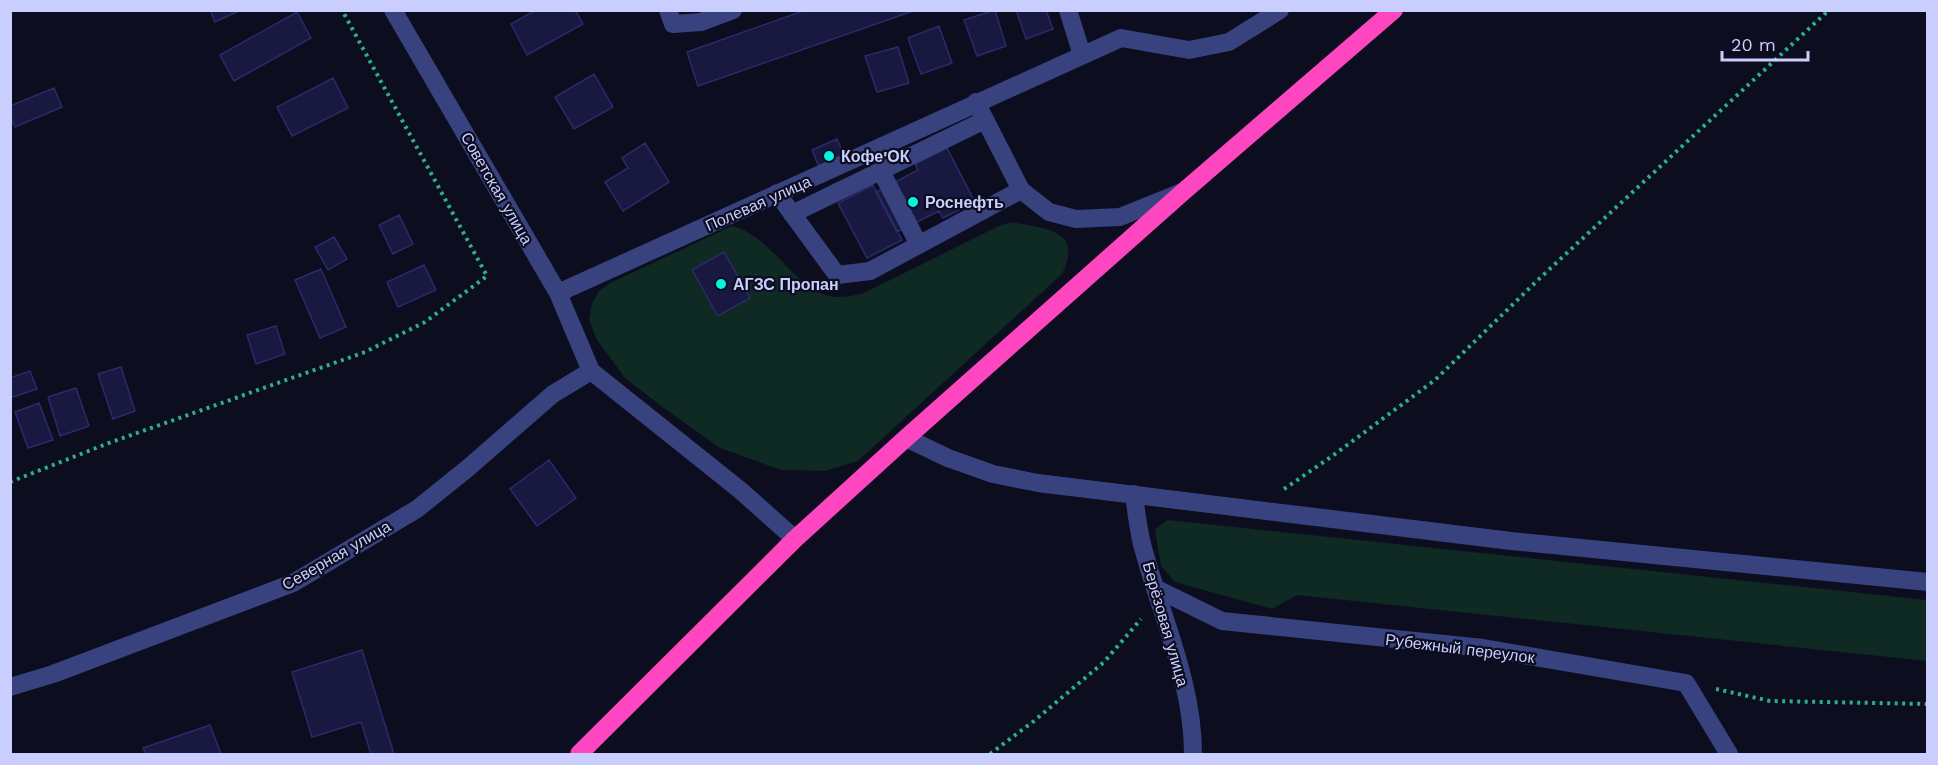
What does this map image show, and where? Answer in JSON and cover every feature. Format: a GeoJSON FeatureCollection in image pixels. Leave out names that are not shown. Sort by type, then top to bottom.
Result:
{"type":"FeatureCollection","features":[{"type":"Feature","properties":{"kind":"highway"},"geometry":{"type":"LineString","coordinates":[[579,754],[795,539],[1184,192],[1394,10]]}},
{"type":"Feature","properties":{"kind":"street","name":"Советская улица"},"geometry":{"type":"LineString","coordinates":[[393,10],[558,293],[591,371]]}},
{"type":"Feature","properties":{"kind":"street"},"geometry":{"type":"LineString","coordinates":[[668,10],[673,24],[701,22],[733,10]]}},
{"type":"Feature","properties":{"kind":"street"},"geometry":{"type":"LineString","coordinates":[[1068,10],[1082,55]]}},
{"type":"Feature","properties":{"kind":"street","name":"Полевая улица"},"geometry":{"type":"LineString","coordinates":[[558,293],[1121,38],[1188,50],[1229,42],[1280,10]]}},
{"type":"Feature","properties":{"kind":"street"},"geometry":{"type":"LineString","coordinates":[[976,102],[1021,190],[1049,212],[1076,219],[1120,216],[1184,192]]}},
{"type":"Feature","properties":{"kind":"street"},"geometry":{"type":"LineString","coordinates":[[792,214],[985,120]]}},
{"type":"Feature","properties":{"kind":"street"},"geometry":{"type":"LineString","coordinates":[[881,171],[919,245]]}},
{"type":"Feature","properties":{"kind":"street"},"geometry":{"type":"LineString","coordinates":[[777,193],[837,275],[870,271],[1021,190]]}},
{"type":"Feature","properties":{"kind":"street"},"geometry":{"type":"LineString","coordinates":[[591,371],[740,490],[795,539]]}},
{"type":"Feature","properties":{"kind":"street","name":"Северная улица"},"geometry":{"type":"LineString","coordinates":[[10,687],[53,674],[293,583],[417,509],[553,394],[591,371]]}},
{"type":"Feature","properties":{"kind":"street"},"geometry":{"type":"LineString","coordinates":[[906,438],[948,458],[993,474],[1038,483],[1511,541],[1928,582]]}},
{"type":"Feature","properties":{"kind":"street","name":"Берёзовая улица"},"geometry":{"type":"LineString","coordinates":[[1134,494],[1142,545],[1184,678],[1193,754]]}},
{"type":"Feature","properties":{"kind":"street","name":"Рубежный переулок"},"geometry":{"type":"LineString","coordinates":[[1157,589],[1222,621],[1483,648],[1686,683]]}},
{"type":"Feature","properties":{"kind":"street"},"geometry":{"type":"LineString","coordinates":[[1686,683],[1729,754]]}},
{"type":"Feature","properties":{"kind":"path"},"geometry":{"type":"LineString","coordinates":[[10,482],[109,443],[365,352],[424,322],[487,276],[342,10]]}},
{"type":"Feature","properties":{"kind":"path"},"geometry":{"type":"LineString","coordinates":[[1253,509],[1331,457],[1435,380],[1541,277],[1829,10]]}},
{"type":"Feature","properties":{"kind":"path"},"geometry":{"type":"LineString","coordinates":[[990,754],[1034,721],[1104,662],[1137,625],[1157,589]]}},
{"type":"Feature","properties":{"kind":"path"},"geometry":{"type":"LineString","coordinates":[[1686,683],[1770,701],[1928,704]]}},
{"type":"Feature","properties":{"kind":"green space"},"geometry":{"type":"Polygon","coordinates":[[[1013,222],[1048,230],[1065,240],[1068,259],[1062,274],[858,461],[825,471],[781,470],[720,448],[625,378],[597,340],[589,320],[592,304],[598,292],[610,283],[732,226],[761,241],[812,288],[826,295],[847,297],[864,293],[1001,225],[1013,222]]]}},
{"type":"Feature","properties":{"kind":"green space"},"geometry":{"type":"Polygon","coordinates":[[[1167,520],[1927,600],[1927,661],[1297,595],[1272,609],[1175,582],[1161,566],[1155,529],[1167,520]]]}},
{"type":"Feature","properties":{"kind":"building"},"geometry":{"type":"Polygon","coordinates":[[[210,10],[241,10],[215,22],[210,10]]]}},
{"type":"Feature","properties":{"kind":"building"},"geometry":{"type":"Polygon","coordinates":[[[536,10],[575,10],[583,24],[527,55],[511,24],[536,10]]]}},
{"type":"Feature","properties":{"kind":"building"},"geometry":{"type":"Polygon","coordinates":[[[806,10],[916,10],[698,86],[687,52],[806,10]]]}},
{"type":"Feature","properties":{"kind":"building"},"geometry":{"type":"Polygon","coordinates":[[[995,10],[1006,46],[977,56],[964,20],[995,10]]]}},
{"type":"Feature","properties":{"kind":"building"},"geometry":{"type":"Polygon","coordinates":[[[1016,10],[1046,10],[1053,29],[1026,39],[1016,10]]]}},
{"type":"Feature","properties":{"kind":"building"},"geometry":{"type":"Polygon","coordinates":[[[297,12],[311,38],[234,81],[220,55],[297,12]]]}},
{"type":"Feature","properties":{"kind":"building"},"geometry":{"type":"Polygon","coordinates":[[[939,26],[952,63],[921,74],[908,38],[939,26]]]}},
{"type":"Feature","properties":{"kind":"building"},"geometry":{"type":"Polygon","coordinates":[[[898,47],[909,83],[877,92],[865,56],[898,47]]]}},
{"type":"Feature","properties":{"kind":"building"},"geometry":{"type":"Polygon","coordinates":[[[594,74],[613,107],[574,129],[555,97],[594,74]]]}},
{"type":"Feature","properties":{"kind":"building"},"geometry":{"type":"Polygon","coordinates":[[[333,78],[348,108],[292,136],[277,107],[333,78]]]}},
{"type":"Feature","properties":{"kind":"building"},"geometry":{"type":"Polygon","coordinates":[[[54,88],[62,107],[15,127],[10,116],[10,106],[54,88]]]}},
{"type":"Feature","properties":{"kind":"building"},"geometry":{"type":"Polygon","coordinates":[[[837,139],[847,162],[822,174],[812,150],[837,139]]]}},
{"type":"Feature","properties":{"kind":"building"},"geometry":{"type":"Polygon","coordinates":[[[645,143],[669,182],[623,211],[605,182],[628,168],[622,158],[645,143]]]}},
{"type":"Feature","properties":{"kind":"building"},"geometry":{"type":"Polygon","coordinates":[[[947,148],[975,202],[943,218],[939,211],[897,232],[876,192],[918,170],[915,164],[947,148]]]}},
{"type":"Feature","properties":{"kind":"building"},"geometry":{"type":"Polygon","coordinates":[[[873,185],[902,240],[867,258],[838,203],[873,185]]]}},
{"type":"Feature","properties":{"kind":"building"},"geometry":{"type":"Polygon","coordinates":[[[399,215],[413,244],[393,254],[379,225],[399,215]]]}},
{"type":"Feature","properties":{"kind":"building"},"geometry":{"type":"Polygon","coordinates":[[[334,237],[347,259],[328,270],[315,247],[334,237]]]}},
{"type":"Feature","properties":{"kind":"building","name":"АГЗС Пропан"},"geometry":{"type":"Polygon","coordinates":[[[724,252],[750,298],[718,316],[692,270],[724,252]]]}},
{"type":"Feature","properties":{"kind":"building"},"geometry":{"type":"Polygon","coordinates":[[[424,265],[436,290],[398,307],[387,282],[424,265]]]}},
{"type":"Feature","properties":{"kind":"building"},"geometry":{"type":"Polygon","coordinates":[[[321,269],[346,327],[320,338],[295,280],[321,269]]]}},
{"type":"Feature","properties":{"kind":"building"},"geometry":{"type":"Polygon","coordinates":[[[276,326],[285,354],[256,364],[247,335],[276,326]]]}},
{"type":"Feature","properties":{"kind":"building"},"geometry":{"type":"Polygon","coordinates":[[[121,367],[135,411],[113,419],[98,374],[121,367]]]}},
{"type":"Feature","properties":{"kind":"building"},"geometry":{"type":"Polygon","coordinates":[[[30,371],[37,389],[10,398],[10,378],[30,371]]]}},
{"type":"Feature","properties":{"kind":"building"},"geometry":{"type":"Polygon","coordinates":[[[76,388],[89,426],[60,436],[48,397],[76,388]]]}},
{"type":"Feature","properties":{"kind":"building"},"geometry":{"type":"Polygon","coordinates":[[[39,403],[53,440],[28,448],[15,412],[39,403]]]}},
{"type":"Feature","properties":{"kind":"building"},"geometry":{"type":"Polygon","coordinates":[[[549,460],[576,498],[537,526],[510,489],[549,460]]]}},
{"type":"Feature","properties":{"kind":"building"},"geometry":{"type":"Polygon","coordinates":[[[362,650],[394,754],[371,754],[361,722],[312,737],[292,672],[362,650]]]}},
{"type":"Feature","properties":{"kind":"building"},"geometry":{"type":"Polygon","coordinates":[[[210,725],[221,754],[146,754],[143,748],[210,725]]]}},
{"type":"Feature","properties":{"kind":"place","name":"Кофе'ОК"},"geometry":{"type":"Point","coordinates":[829,156]}},
{"type":"Feature","properties":{"kind":"place","name":"Роснефть"},"geometry":{"type":"Point","coordinates":[913,202]}},
{"type":"Feature","properties":{"kind":"place","name":"АГЗС Пропан"},"geometry":{"type":"Point","coordinates":[721,284]}}]}
